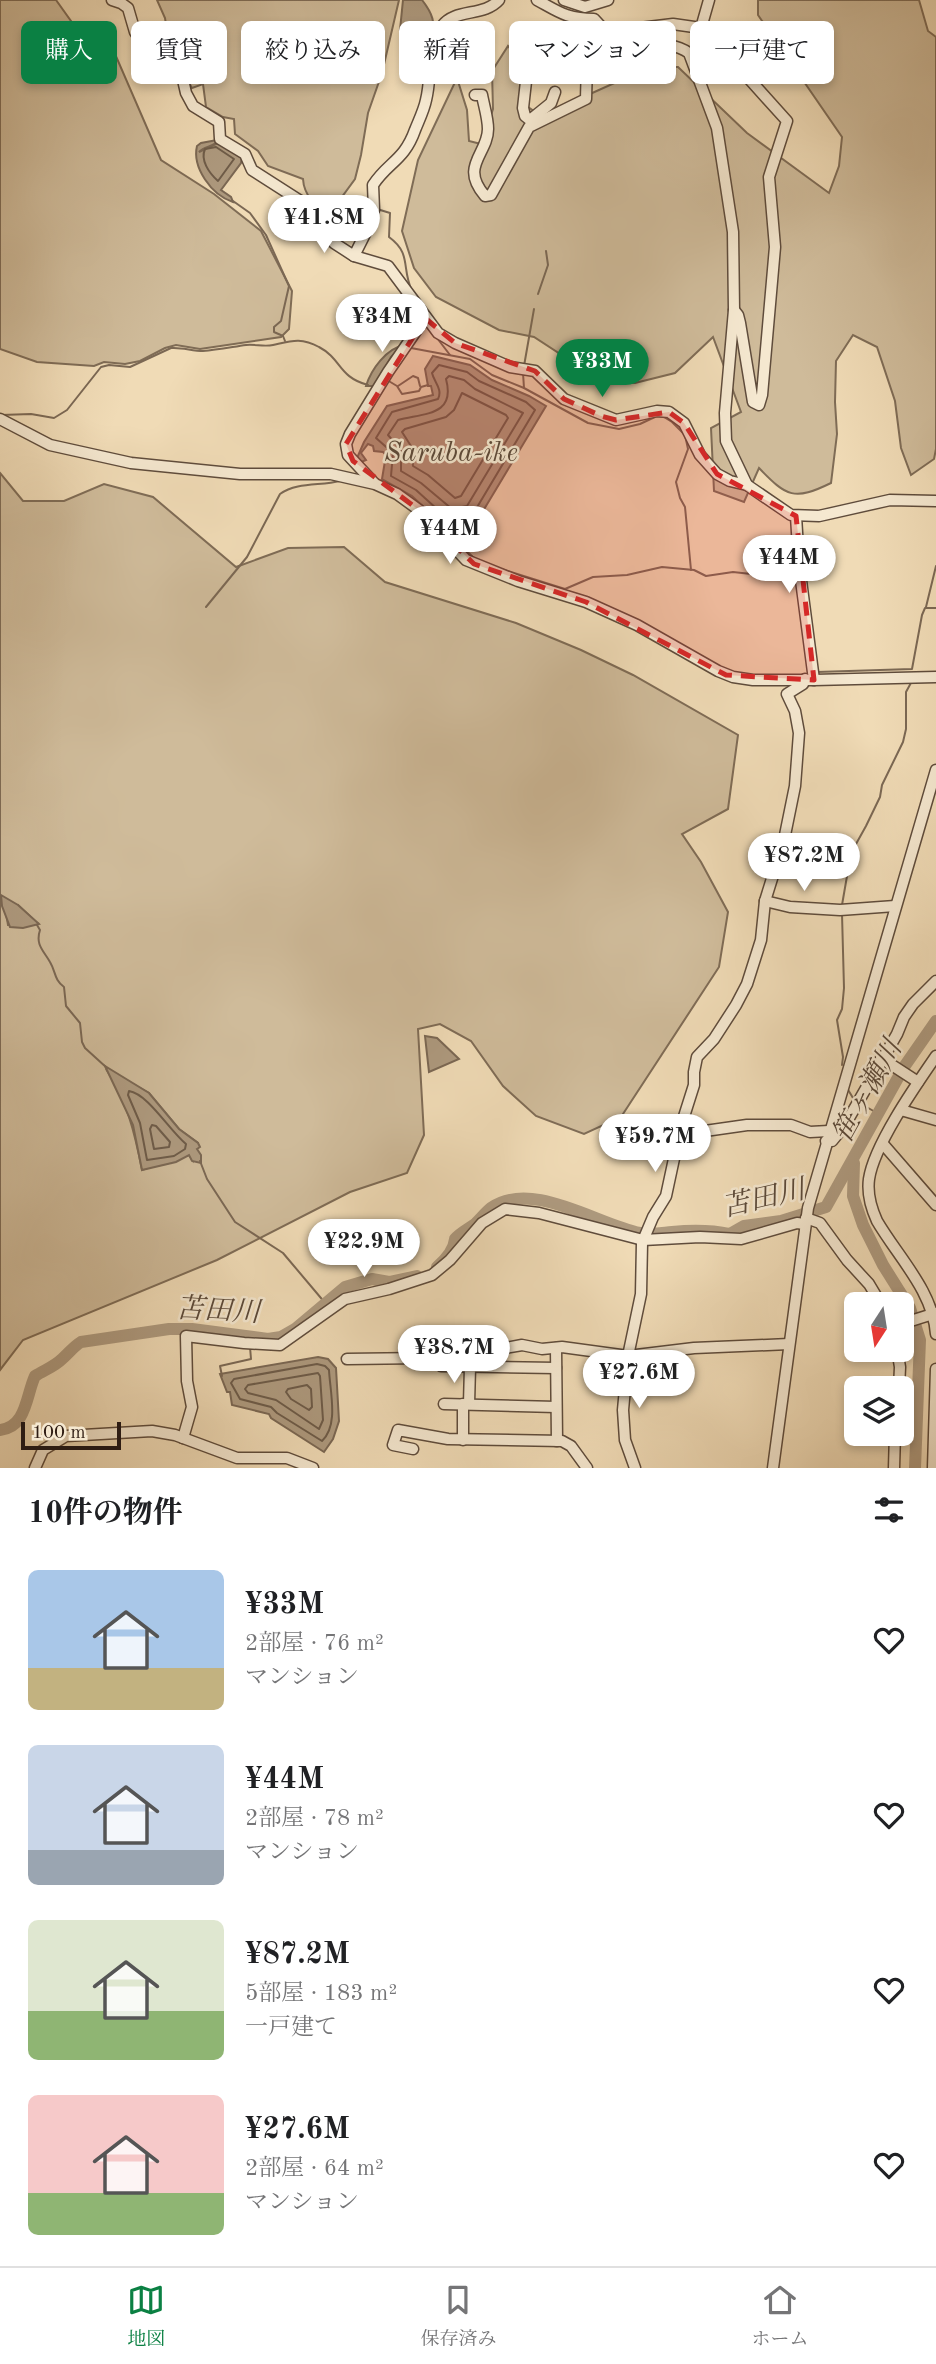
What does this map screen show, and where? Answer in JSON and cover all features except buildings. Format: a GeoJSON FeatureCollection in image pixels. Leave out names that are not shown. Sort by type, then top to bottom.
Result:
{"type":"FeatureCollection","features":[{"type":"Feature","properties":{"kind":"street"},"geometry":{"type":"LineString","coordinates":[[111,0],[128,8],[135,33],[143,44],[165,59],[183,80],[186,93],[194,106],[219,122],[222,134],[220,139],[244,154],[252,170],[316,211],[329,227],[334,243],[354,256],[388,266],[438,333],[510,367],[535,372],[564,399],[601,416],[616,420],[657,411],[668,412],[684,423],[700,455],[717,474],[747,485],[796,516],[819,516],[890,500],[936,501]]}},
{"type":"Feature","properties":{"kind":"street"},"geometry":{"type":"LineString","coordinates":[[354,256],[374,210],[373,185],[405,153],[414,134],[426,99],[437,34],[444,23],[455,16],[487,10],[499,0]]}},
{"type":"Feature","properties":{"kind":"street"},"geometry":{"type":"LineString","coordinates":[[537,0],[559,15],[595,21]]}},
{"type":"Feature","properties":{"kind":"street"},"geometry":{"type":"LineString","coordinates":[[564,0],[585,7],[608,0]]}},
{"type":"Feature","properties":{"kind":"street"},"geometry":{"type":"LineString","coordinates":[[703,21],[709,0]]}},
{"type":"Feature","properties":{"kind":"street"},"geometry":{"type":"LineString","coordinates":[[676,46],[689,53],[695,64],[717,128],[733,232],[734,310],[726,391],[726,441],[747,485]]}},
{"type":"Feature","properties":{"kind":"street"},"geometry":{"type":"LineString","coordinates":[[526,84],[523,108],[525,116],[530,120],[551,103],[555,92]]}},
{"type":"Feature","properties":{"kind":"street"},"geometry":{"type":"LineString","coordinates":[[475,95],[482,95],[488,131],[477,157],[474,175],[485,196],[491,195],[529,127],[586,99],[586,84]]}},
{"type":"Feature","properties":{"kind":"street"},"geometry":{"type":"LineString","coordinates":[[734,310],[740,323],[753,402],[759,405],[775,247],[769,177],[787,121],[754,84]]}},
{"type":"Feature","properties":{"kind":"street"},"geometry":{"type":"LineString","coordinates":[[375,484],[348,455],[346,444],[384,378],[428,321]]}},
{"type":"Feature","properties":{"kind":"street"},"geometry":{"type":"LineString","coordinates":[[0,419],[50,445],[131,463],[240,474],[331,474],[375,484],[410,502],[461,556],[474,564],[528,585],[586,602],[637,625],[726,675],[753,680],[811,676],[936,677]]}},
{"type":"Feature","properties":{"kind":"street"},"geometry":{"type":"LineString","coordinates":[[796,516],[811,676]]}},
{"type":"Feature","properties":{"kind":"street"},"geometry":{"type":"LineString","coordinates":[[635,1468],[625,1440],[623,1410],[628,1356],[640,1305],[646,1235],[666,1196],[698,1057],[721,1028],[747,984],[752,961],[761,940],[765,901],[784,840],[795,786],[799,733],[795,711],[787,694],[811,676]]}},
{"type":"Feature","properties":{"kind":"street"},"geometry":{"type":"LineString","coordinates":[[773,1468],[806,1216],[895,906],[934,787],[936,770]]}},
{"type":"Feature","properties":{"kind":"street"},"geometry":{"type":"LineString","coordinates":[[765,901],[790,907],[841,910],[895,906]]}},
{"type":"Feature","properties":{"kind":"street"},"geometry":{"type":"LineString","coordinates":[[681,1126],[705,1131],[747,1125],[791,1125],[827,1136],[832,1141],[845,1125],[913,1004],[936,981]]}},
{"type":"Feature","properties":{"kind":"street"},"geometry":{"type":"LineString","coordinates":[[936,1056],[917,1081],[901,1110],[873,1164],[869,1179],[871,1208],[893,1248],[926,1297],[934,1314],[936,1334]]}},
{"type":"Feature","properties":{"kind":"street"},"geometry":{"type":"LineString","coordinates":[[881,1058],[917,1081]]}},
{"type":"Feature","properties":{"kind":"street"},"geometry":{"type":"LineString","coordinates":[[901,1110],[936,1120]]}},
{"type":"Feature","properties":{"kind":"street"},"geometry":{"type":"LineString","coordinates":[[883,1144],[936,1205]]}},
{"type":"Feature","properties":{"kind":"street"},"geometry":{"type":"LineString","coordinates":[[183,1438],[192,1407],[187,1381],[186,1336],[280,1345],[345,1299],[432,1275],[450,1260],[482,1223],[505,1209],[646,1235],[741,1239],[797,1223],[806,1216]]}},
{"type":"Feature","properties":{"kind":"street"},"geometry":{"type":"LineString","coordinates":[[806,1216],[820,1223],[846,1260],[874,1292]]}},
{"type":"Feature","properties":{"kind":"street"},"geometry":{"type":"LineString","coordinates":[[914,1320],[934,1314]]}},
{"type":"Feature","properties":{"kind":"street"},"geometry":{"type":"LineString","coordinates":[[347,1359],[424,1358],[448,1349],[494,1350],[513,1345],[628,1356],[694,1348],[789,1344]]}},
{"type":"Feature","properties":{"kind":"street"},"geometry":{"type":"LineString","coordinates":[[556,1348],[557,1441]]}},
{"type":"Feature","properties":{"kind":"street"},"geometry":{"type":"LineString","coordinates":[[442,1366],[556,1368]]}},
{"type":"Feature","properties":{"kind":"street"},"geometry":{"type":"LineString","coordinates":[[463,1440],[470,1367]]}},
{"type":"Feature","properties":{"kind":"street"},"geometry":{"type":"LineString","coordinates":[[933,1468],[936,1369]]}},
{"type":"Feature","properties":{"kind":"street"},"geometry":{"type":"LineString","coordinates":[[444,1404],[556,1406]]}},
{"type":"Feature","properties":{"kind":"street"},"geometry":{"type":"LineString","coordinates":[[413,1449],[393,1445],[398,1430],[448,1439],[562,1441],[570,1446],[587,1468]]}},
{"type":"Feature","properties":{"kind":"street"},"geometry":{"type":"LineString","coordinates":[[35,1468],[43,1450],[66,1436],[152,1431],[183,1438],[237,1458],[287,1458],[313,1468]]}},
{"type":"Feature","properties":{"kind":"street"},"geometry":{"type":"LineString","coordinates":[[894,1468],[895,1446]]}},
{"type":"Feature","properties":{"kind":"highlighted area"},"geometry":{"type":"Polygon","coordinates":[[[425,318],[455,343],[535,371],[564,399],[601,416],[616,420],[669,412],[684,423],[717,474],[796,516],[814,680],[726,675],[586,602],[474,564],[419,510],[353,461],[346,444],[425,318]]]}},
{"type":"Feature","properties":{"kind":"shaded area"},"geometry":{"type":"Polygon","coordinates":[[[0,0],[56,0],[71,21],[21,21],[21,84],[117,84],[117,58],[161,160],[214,194],[261,231],[292,291],[289,329],[281,337],[200,349],[176,345],[140,361],[125,364],[104,362],[94,366],[37,362],[0,349],[0,0]]]}},
{"type":"Feature","properties":{"kind":"shaded area"},"geometry":{"type":"Polygon","coordinates":[[[157,0],[399,0],[385,60],[385,21],[241,21],[241,84],[378,84],[368,113],[355,179],[339,201],[335,222],[310,198],[303,179],[268,166],[258,151],[235,134],[234,119],[223,117],[206,107],[203,84],[227,84],[227,21],[165,21],[157,0]]]}},
{"type":"Feature","properties":{"kind":"shaded area"},"geometry":{"type":"Polygon","coordinates":[[[758,0],[919,0],[928,31],[936,37],[936,449],[934,459],[911,475],[901,448],[895,401],[877,347],[853,335],[836,361],[837,434],[831,483],[808,492],[792,493],[777,485],[759,468],[744,502],[714,491],[711,428],[741,412],[713,337],[675,373],[635,383],[600,380],[534,337],[499,330],[436,297],[414,268],[402,231],[418,160],[454,84],[459,84],[467,110],[469,141],[481,144],[493,109],[495,66],[508,46],[509,84],[522,84],[521,102],[541,116],[612,84],[676,84],[678,67],[690,78],[690,84],[696,84],[747,133],[829,193],[839,166],[842,137],[806,84],[834,84],[834,21],[762,21],[758,15],[758,0]]]}},
{"type":"Feature","properties":{"kind":"shaded area"},"geometry":{"type":"Polygon","coordinates":[[[0,473],[23,501],[64,501],[104,484],[153,497],[236,567],[288,548],[344,547],[385,582],[516,623],[581,650],[633,675],[738,735],[728,809],[682,834],[701,862],[728,912],[719,967],[621,1117],[584,1134],[536,1116],[503,1086],[471,1041],[440,1024],[418,1029],[424,1135],[407,1173],[350,1192],[217,1260],[23,1340],[0,1370],[0,473]],[[18,905],[6,913],[8,925],[39,924],[37,923],[18,905]],[[106,1069],[129,1118],[142,1170],[189,1155],[193,1161],[198,1143],[179,1129],[149,1093],[106,1069]]]}},
{"type":"Feature","properties":{"kind":"water"},"geometry":{"type":"Polygon","coordinates":[[[403,0],[422,0],[433,21],[401,21],[403,0]]]}},
{"type":"Feature","properties":{"kind":"water"},"geometry":{"type":"Polygon","coordinates":[[[219,140],[199,152],[220,142],[242,155],[241,163],[221,190],[231,197],[233,202],[211,187],[197,163],[197,146],[219,140]]]}},
{"type":"Feature","properties":{"kind":"water"},"geometry":{"type":"Polygon","coordinates":[[[405,345],[391,357],[375,386],[366,386],[380,361],[392,350],[405,345]]]}},
{"type":"Feature","properties":{"kind":"water","name":"Saruba-ike"},"geometry":{"type":"Polygon","coordinates":[[[433,356],[470,365],[492,380],[546,406],[477,521],[444,526],[412,496],[382,479],[386,455],[383,452],[374,451],[373,446],[368,444],[361,453],[366,460],[361,462],[357,458],[387,406],[433,395],[431,386],[428,386],[425,369],[433,356]]]}},
{"type":"Feature","properties":{"kind":"water"},"geometry":{"type":"Polygon","coordinates":[[[1,895],[18,905],[39,924],[23,928],[10,927],[1,895]]]}},
{"type":"Feature","properties":{"kind":"water"},"geometry":{"type":"Polygon","coordinates":[[[425,1036],[437,1038],[459,1059],[429,1072],[425,1036]]]}},
{"type":"Feature","properties":{"kind":"water"},"geometry":{"type":"Polygon","coordinates":[[[105,1066],[149,1093],[179,1129],[198,1143],[201,1163],[192,1161],[189,1155],[176,1162],[142,1170],[133,1125],[105,1066]]]}},
{"type":"Feature","properties":{"kind":"water"},"geometry":{"type":"Polygon","coordinates":[[[318,1357],[328,1359],[336,1368],[339,1421],[333,1439],[324,1452],[271,1418],[269,1414],[232,1405],[230,1392],[227,1392],[220,1374],[318,1357]]]}},
{"type":"Feature","properties":{"kind":"waterway"},"geometry":{"type":"LineString","coordinates":[[233,201],[250,213],[266,235],[289,286],[281,321],[274,327],[274,332],[283,336],[285,341]]}},
{"type":"Feature","properties":{"kind":"waterway"},"geometry":{"type":"LineString","coordinates":[[377,209],[390,213],[389,237],[401,249],[412,291]]}},
{"type":"Feature","properties":{"kind":"waterway"},"geometry":{"type":"LineString","coordinates":[[538,294],[548,265],[546,251]]}},
{"type":"Feature","properties":{"kind":"waterway"},"geometry":{"type":"LineString","coordinates":[[524,366],[534,309]]}},
{"type":"Feature","properties":{"kind":"waterway"},"geometry":{"type":"LineString","coordinates":[[437,338],[450,355]]}},
{"type":"Feature","properties":{"kind":"waterway"},"geometry":{"type":"LineString","coordinates":[[1,415],[31,414],[54,418],[67,410],[101,367],[130,367],[171,348],[203,351],[246,345],[270,346],[291,341],[307,342],[326,352],[345,373],[368,385]]}},
{"type":"Feature","properties":{"kind":"waterway"},"geometry":{"type":"LineString","coordinates":[[411,348],[470,359],[492,375],[524,388],[588,423],[619,429],[657,416],[672,422],[685,435],[688,449],[676,482],[685,507],[691,570]]}},
{"type":"Feature","properties":{"kind":"waterway"},"geometry":{"type":"LineString","coordinates":[[523,373],[524,388]]}},
{"type":"Feature","properties":{"kind":"waterway"},"geometry":{"type":"LineString","coordinates":[[398,386],[413,376],[418,378],[420,386]]}},
{"type":"Feature","properties":{"kind":"waterway"},"geometry":{"type":"LineString","coordinates":[[387,380],[397,386],[402,394],[419,391],[421,387],[428,385]]}},
{"type":"Feature","properties":{"kind":"waterway"},"geometry":{"type":"LineString","coordinates":[[206,607],[247,557],[280,494],[301,486],[340,481]]}},
{"type":"Feature","properties":{"kind":"waterway"},"geometry":{"type":"LineString","coordinates":[[456,526],[458,543],[474,558]]}},
{"type":"Feature","properties":{"kind":"waterway"},"geometry":{"type":"LineString","coordinates":[[926,607],[936,566]]}},
{"type":"Feature","properties":{"kind":"waterway"},"geometry":{"type":"LineString","coordinates":[[498,568],[565,589],[593,577],[627,575],[662,567],[694,570],[706,576],[733,572],[795,573]]}},
{"type":"Feature","properties":{"kind":"waterway"},"geometry":{"type":"LineString","coordinates":[[817,672],[912,669],[922,615],[925,608],[936,608]]}},
{"type":"Feature","properties":{"kind":"waterway"},"geometry":{"type":"LineString","coordinates":[[842,905],[851,853],[880,797],[882,785],[903,742],[906,729],[906,692],[912,681]]}},
{"type":"Feature","properties":{"kind":"waterway"},"geometry":{"type":"LineString","coordinates":[[842,914],[844,988],[842,1009],[837,1020],[842,1065]]}},
{"type":"Feature","properties":{"kind":"waterway"},"geometry":{"type":"LineString","coordinates":[[37,925],[41,948],[58,982],[64,987],[66,1006],[80,1023],[82,1042],[107,1068]]}},
{"type":"Feature","properties":{"kind":"waterway","name":"苫田川"},"geometry":{"type":"LineString","coordinates":[[437,1267],[449,1254],[457,1237],[491,1208],[507,1200],[545,1201],[648,1234],[694,1231],[730,1234],[744,1226],[781,1221],[826,1207],[904,1067],[936,1021]]}},
{"type":"Feature","properties":{"kind":"waterway"},"geometry":{"type":"LineString","coordinates":[[847,1088],[853,1098]]}},
{"type":"Feature","properties":{"kind":"waterway"},"geometry":{"type":"LineString","coordinates":[[863,1105],[877,1113]]}},
{"type":"Feature","properties":{"kind":"waterway"},"geometry":{"type":"LineString","coordinates":[[200,1161],[207,1179],[235,1222],[283,1253],[326,1304]]}},
{"type":"Feature","properties":{"kind":"waterway","name":"笹ヶ瀬川"},"geometry":{"type":"LineString","coordinates":[[854,1163],[853,1196],[863,1225],[883,1265],[910,1308],[920,1340],[915,1468]]}},
{"type":"Feature","properties":{"kind":"waterway","name":"苫田川"},"geometry":{"type":"LineString","coordinates":[[0,1430],[9,1428],[21,1417],[35,1376],[56,1364],[81,1342],[169,1329],[192,1329],[268,1339],[281,1337],[295,1329],[345,1287],[372,1279],[389,1282],[417,1276]]}},
{"type":"Feature","properties":{"kind":"waterway"},"geometry":{"type":"LineString","coordinates":[[222,1376],[220,1366],[251,1359],[250,1347]]}}]}
